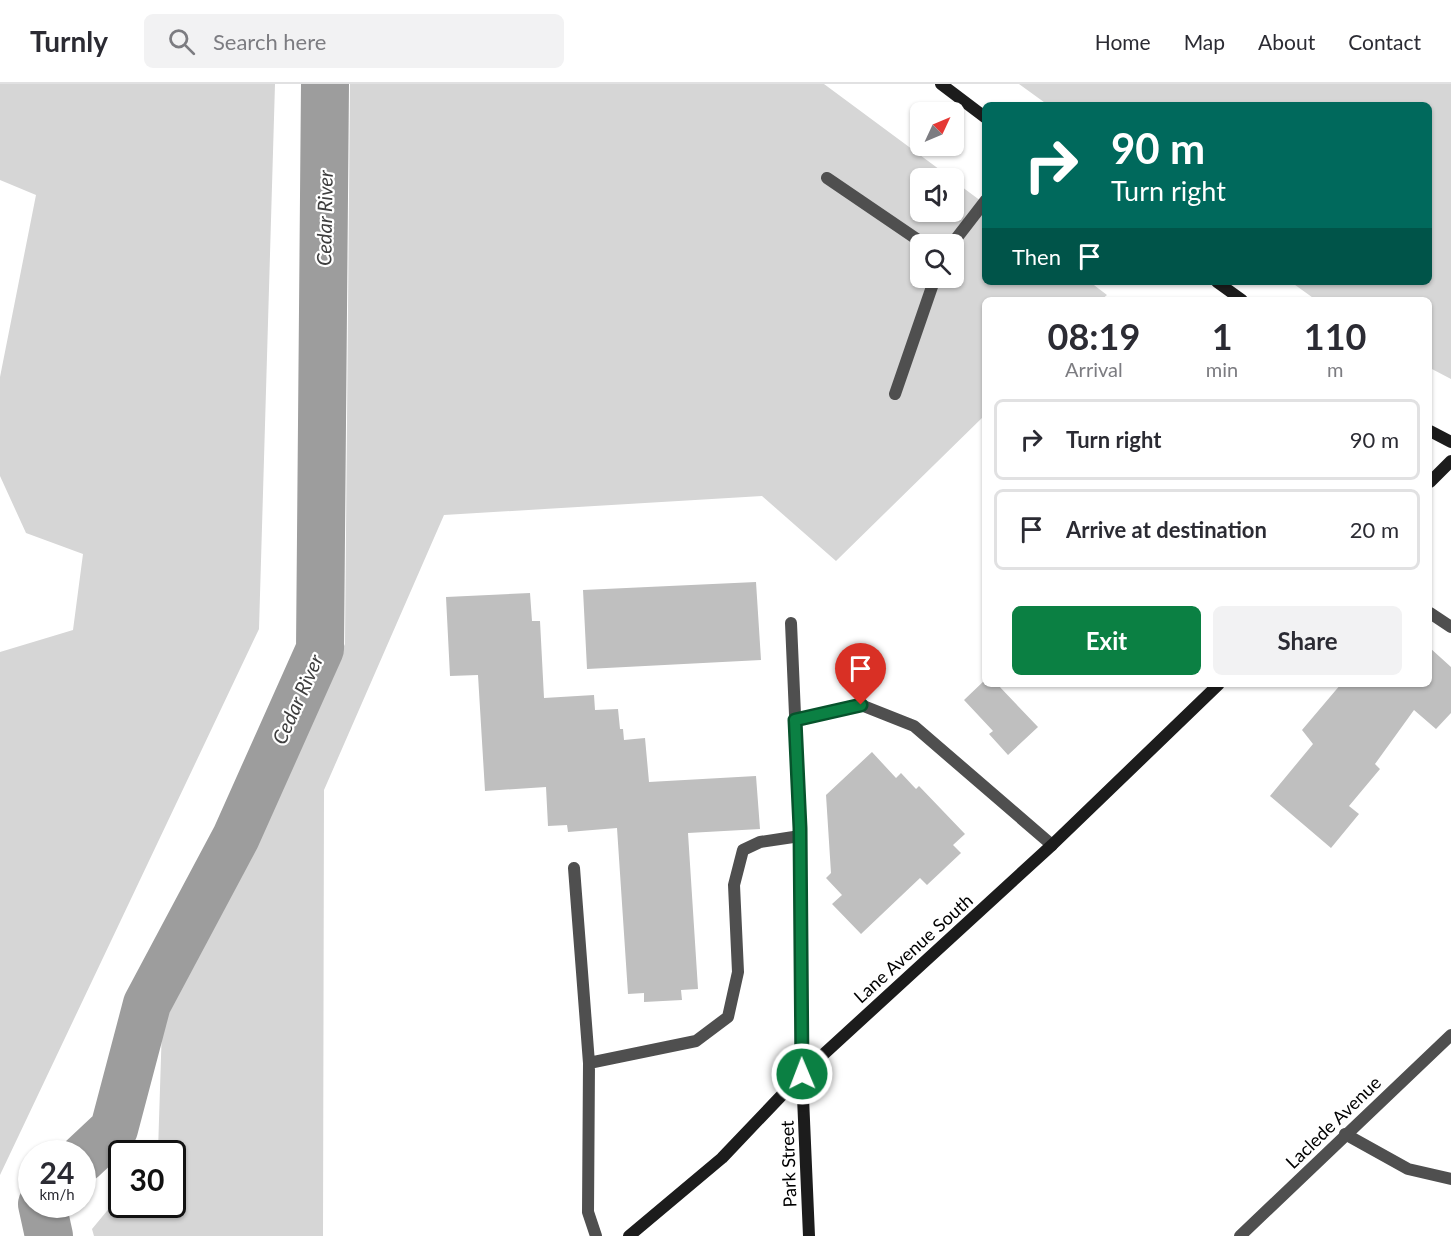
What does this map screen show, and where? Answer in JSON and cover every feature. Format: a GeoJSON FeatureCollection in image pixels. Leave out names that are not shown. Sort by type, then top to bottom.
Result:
{"type":"FeatureCollection","features":[{"type":"Feature","properties":{"kind":"main road"},"geometry":{"type":"LineString","coordinates":[[941,84],[982,115]]}},
{"type":"Feature","properties":{"kind":"main road"},"geometry":{"type":"LineString","coordinates":[[1221,285],[1238,297]]}},
{"type":"Feature","properties":{"kind":"main road"},"geometry":{"type":"LineString","coordinates":[[1432,432],[1451,442]]}},
{"type":"Feature","properties":{"kind":"main road"},"geometry":{"type":"LineString","coordinates":[[1432,480],[1451,461]]}},
{"type":"Feature","properties":{"kind":"main road","name":"Lane Avenue South"},"geometry":{"type":"LineString","coordinates":[[629,1236],[722,1158],[802,1074],[1052,845],[1216,687]]}},
{"type":"Feature","properties":{"kind":"main road","name":"Park Street"},"geometry":{"type":"LineString","coordinates":[[802,1074],[809,1236]]}},
{"type":"Feature","properties":{"kind":"street"},"geometry":{"type":"LineString","coordinates":[[827,178],[910,234]]}},
{"type":"Feature","properties":{"kind":"street"},"geometry":{"type":"LineString","coordinates":[[960,234],[982,205]]}},
{"type":"Feature","properties":{"kind":"street"},"geometry":{"type":"LineString","coordinates":[[895,394],[932,288]]}},
{"type":"Feature","properties":{"kind":"street"},"geometry":{"type":"LineString","coordinates":[[1432,614],[1451,627]]}},
{"type":"Feature","properties":{"kind":"street","name":"Park Street"},"geometry":{"type":"LineString","coordinates":[[791,623],[800,836],[802,1074]]}},
{"type":"Feature","properties":{"kind":"street"},"geometry":{"type":"LineString","coordinates":[[795,720],[861,705],[914,726],[1052,845]]}},
{"type":"Feature","properties":{"kind":"street"},"geometry":{"type":"LineString","coordinates":[[589,1063],[696,1041],[728,1017],[738,972],[734,885],[744,850],[760,842],[800,836]]}},
{"type":"Feature","properties":{"kind":"street"},"geometry":{"type":"LineString","coordinates":[[574,868],[589,1063],[588,1212],[596,1236]]}},
{"type":"Feature","properties":{"kind":"street","name":"Laclede Avenue"},"geometry":{"type":"LineString","coordinates":[[1240,1236],[1451,1035]]}},
{"type":"Feature","properties":{"kind":"street"},"geometry":{"type":"LineString","coordinates":[[1345,1134],[1408,1169],[1451,1179]]}},
{"type":"Feature","properties":{"kind":"shaded area"},"geometry":{"type":"Polygon","coordinates":[[[0,84],[275,84],[259,629],[0,1175],[0,652],[73,630],[83,554],[26,533],[0,476],[0,377],[36,195],[0,180],[0,84]]]}},
{"type":"Feature","properties":{"kind":"shaded area"},"geometry":{"type":"Polygon","coordinates":[[[350,84],[824,84],[910,148],[910,156],[921,156],[937,168],[910,168],[910,222],[964,222],[964,188],[982,202],[982,285],[1094,285],[1107,295],[1105,297],[982,297],[982,418],[836,561],[762,496],[444,515],[324,790],[323,1236],[94,1236],[92,1229],[108,1210],[108,1218],[186,1218],[186,1140],[158,1140],[162,1026],[345,644],[350,84]]]}},
{"type":"Feature","properties":{"kind":"shaded area"},"geometry":{"type":"Polygon","coordinates":[[[1019,84],[1451,84],[1451,379],[1432,369],[1432,297],[1312,297],[1295,285],[1432,285],[1432,102],[1044,102],[1019,84]]]}},
{"type":"Feature","properties":{"kind":"building"},"geometry":{"type":"Polygon","coordinates":[[[756,582],[761,660],[587,669],[583,590],[756,582]]]}},
{"type":"Feature","properties":{"kind":"building"},"geometry":{"type":"Polygon","coordinates":[[[530,593],[532,621],[540,621],[544,698],[594,695],[595,710],[618,709],[620,729],[623,729],[624,740],[645,738],[649,782],[756,776],[760,829],[688,833],[698,989],[681,990],[682,1000],[644,1002],[644,993],[628,994],[617,828],[568,832],[567,825],[548,826],[546,787],[485,791],[478,675],[450,676],[446,597],[530,593]]]}},
{"type":"Feature","properties":{"kind":"building"},"geometry":{"type":"Polygon","coordinates":[[[1432,650],[1451,667],[1451,713],[1436,729],[1414,710],[1375,764],[1380,769],[1349,806],[1359,814],[1331,848],[1270,796],[1313,744],[1302,730],[1338,687],[1432,687],[1432,650]]]}},
{"type":"Feature","properties":{"kind":"building"},"geometry":{"type":"Polygon","coordinates":[[[982,683],[982,687],[1000,687],[1038,727],[1008,755],[989,734],[993,731],[964,700],[982,683]]]}},
{"type":"Feature","properties":{"kind":"building"},"geometry":{"type":"Polygon","coordinates":[[[872,752],[896,778],[901,773],[916,789],[919,786],[965,834],[953,845],[961,853],[927,885],[920,878],[861,934],[832,904],[842,895],[826,878],[831,873],[826,795],[872,752]]]}},
{"type":"Feature","properties":{"kind":"waterway","name":"Cedar River"},"geometry":{"type":"LineString","coordinates":[[96,1146],[114,1129],[147,1004],[236,837],[320,649],[325,84]]}},
{"type":"Feature","properties":{"kind":"waterway","name":"Cedar River"},"geometry":{"type":"LineString","coordinates":[[45,1218],[49,1236]]}},
{"type":"Feature","properties":{"kind":"route"},"geometry":{"type":"LineString","coordinates":[[802,1074],[800,828],[795,720],[861,705]]}}]}
